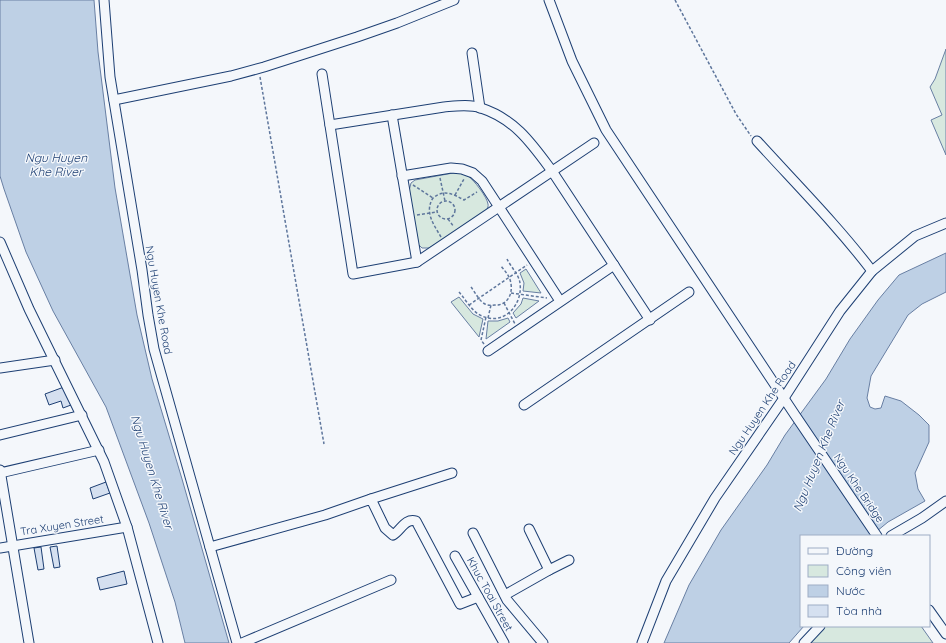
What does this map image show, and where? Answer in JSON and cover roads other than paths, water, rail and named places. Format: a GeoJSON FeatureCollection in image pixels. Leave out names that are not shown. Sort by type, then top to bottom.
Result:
{"type":"FeatureCollection","features":[{"type":"Feature","properties":{"kind":"street","name":"Ngu Huyen Khe Road"},"geometry":{"type":"LineString","coordinates":[[104,0],[110,77],[154,349],[237,643]]}},
{"type":"Feature","properties":{"kind":"street"},"geometry":{"type":"LineString","coordinates":[[114,100],[259,69],[358,37],[454,0]]}},
{"type":"Feature","properties":{"kind":"street","name":"Ngu Khe Bridge"},"geometry":{"type":"LineString","coordinates":[[549,0],[572,61],[606,130],[795,416],[876,535]]}},
{"type":"Feature","properties":{"kind":"street"},"geometry":{"type":"LineString","coordinates":[[472,53],[480,108]]}},
{"type":"Feature","properties":{"kind":"street"},"geometry":{"type":"LineString","coordinates":[[322,74],[353,274],[417,262],[594,143]]}},
{"type":"Feature","properties":{"kind":"street"},"geometry":{"type":"LineString","coordinates":[[330,125],[444,107],[462,106],[480,108],[512,123],[524,134],[552,171],[650,320]]}},
{"type":"Feature","properties":{"kind":"street"},"geometry":{"type":"LineString","coordinates":[[392,115],[417,262]]}},
{"type":"Feature","properties":{"kind":"street"},"geometry":{"type":"LineString","coordinates":[[757,141],[856,250],[872,271]]}},
{"type":"Feature","properties":{"kind":"street"},"geometry":{"type":"LineString","coordinates":[[402,176],[451,168],[462,169],[473,173],[482,181],[560,301]]}},
{"type":"Feature","properties":{"kind":"street","name":"Ngu Huyen Khe Road"},"geometry":{"type":"LineString","coordinates":[[642,643],[666,581],[715,498],[784,398],[840,312],[872,271],[915,236],[946,223]]}},
{"type":"Feature","properties":{"kind":"street"},"geometry":{"type":"LineString","coordinates":[[0,242],[29,309],[104,462],[127,526],[158,643]]}},
{"type":"Feature","properties":{"kind":"street"},"geometry":{"type":"LineString","coordinates":[[486,348],[614,265]]}},
{"type":"Feature","properties":{"kind":"street"},"geometry":{"type":"LineString","coordinates":[[524,405],[689,292]]}},
{"type":"Feature","properties":{"kind":"street"},"geometry":{"type":"LineString","coordinates":[[0,368],[55,360]]}},
{"type":"Feature","properties":{"kind":"street"},"geometry":{"type":"LineString","coordinates":[[0,435],[82,416]]}},
{"type":"Feature","properties":{"kind":"street"},"geometry":{"type":"LineString","coordinates":[[29,643],[0,471],[98,450]]}},
{"type":"Feature","properties":{"kind":"street"},"geometry":{"type":"LineString","coordinates":[[210,546],[325,514],[452,473]]}},
{"type":"Feature","properties":{"kind":"street"},"geometry":{"type":"LineString","coordinates":[[371,499],[385,528],[393,535],[407,521],[416,521],[460,604],[478,597]]}},
{"type":"Feature","properties":{"kind":"street"},"geometry":{"type":"LineString","coordinates":[[893,535],[922,518],[946,501]]}},
{"type":"Feature","properties":{"kind":"street","name":"Tra Xuyen Street"},"geometry":{"type":"LineString","coordinates":[[0,548],[127,526]]}},
{"type":"Feature","properties":{"kind":"street"},"geometry":{"type":"LineString","coordinates":[[529,529],[549,570]]}},
{"type":"Feature","properties":{"kind":"street"},"geometry":{"type":"LineString","coordinates":[[474,533],[507,600],[543,643]]}},
{"type":"Feature","properties":{"kind":"street","name":"Khuc Toai Street"},"geometry":{"type":"LineString","coordinates":[[455,556],[504,643]]}},
{"type":"Feature","properties":{"kind":"street"},"geometry":{"type":"LineString","coordinates":[[505,595],[569,560]]}},
{"type":"Feature","properties":{"kind":"street"},"geometry":{"type":"LineString","coordinates":[[242,643],[391,580]]}},
{"type":"Feature","properties":{"kind":"street"},"geometry":{"type":"LineString","coordinates":[[930,611],[946,634]]}},
{"type":"Feature","properties":{"kind":"street"},"geometry":{"type":"LineString","coordinates":[[804,643],[819,627]]}},
{"type":"Feature","properties":{"kind":"water","name":"Ngu Huyen Khe River"},"geometry":{"type":"Polygon","coordinates":[[[0,0],[94,0],[98,52],[115,188],[137,315],[152,379],[229,643],[185,643],[175,602],[149,523],[106,407],[53,311],[26,252],[0,176],[0,0]]]}},
{"type":"Feature","properties":{"kind":"water","name":"Ngu Huyen Khe River"},"geometry":{"type":"Polygon","coordinates":[[[946,253],[946,292],[922,304],[908,315],[871,376],[867,398],[870,407],[875,409],[881,408],[885,396],[901,401],[929,425],[929,442],[915,473],[918,489],[925,501],[888,522],[872,535],[800,535],[800,627],[803,627],[789,643],[664,643],[689,585],[721,530],[767,465],[785,435],[826,379],[850,339],[878,300],[899,275],[946,253]]]}}]}
